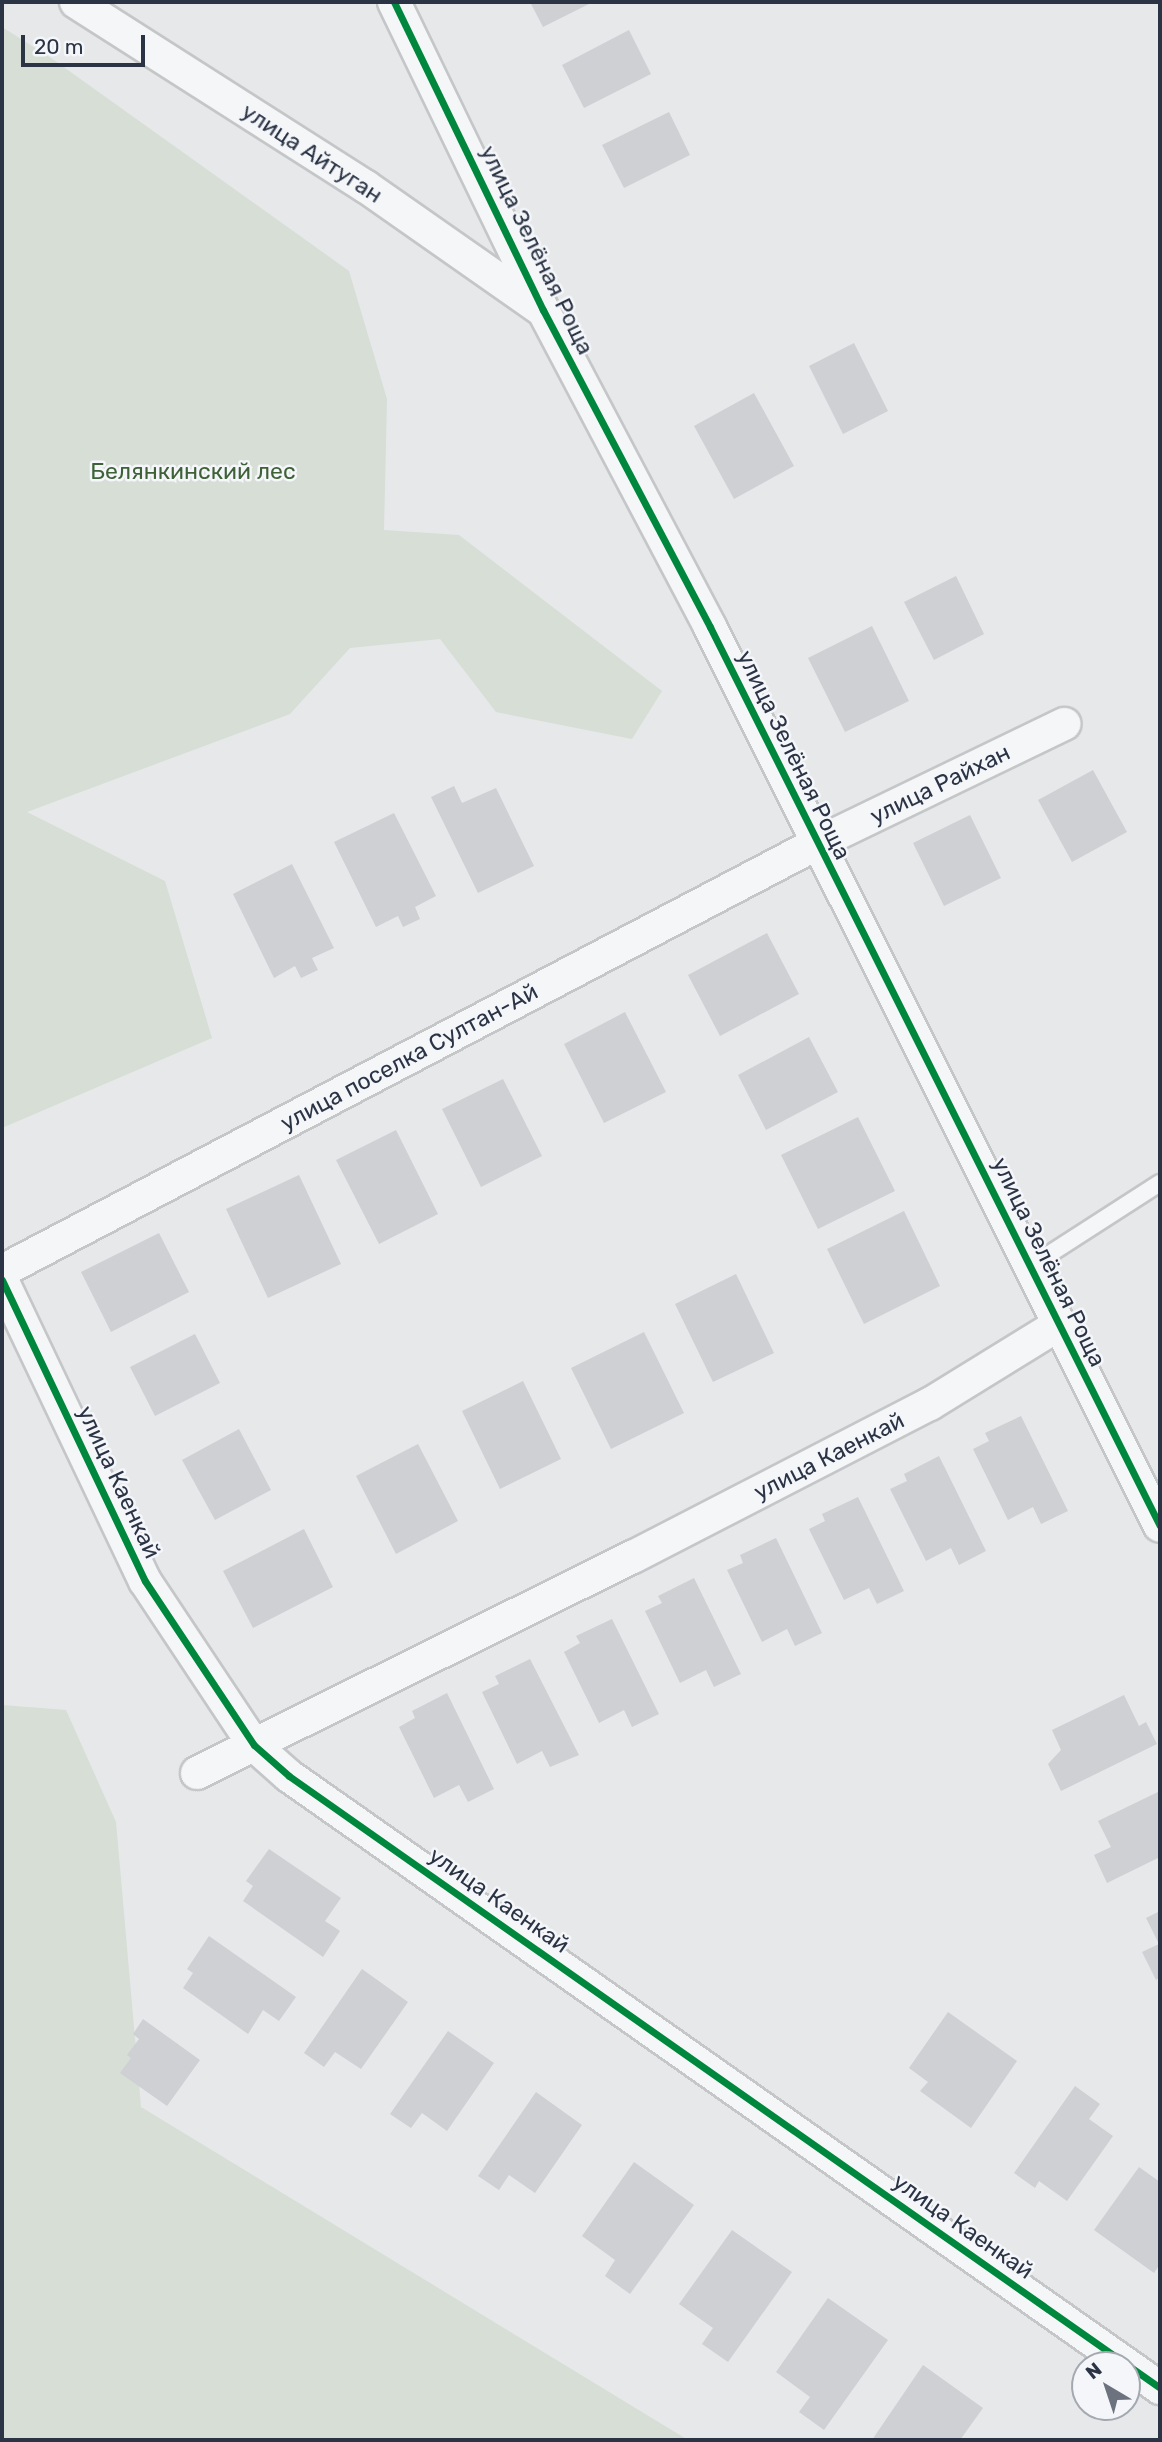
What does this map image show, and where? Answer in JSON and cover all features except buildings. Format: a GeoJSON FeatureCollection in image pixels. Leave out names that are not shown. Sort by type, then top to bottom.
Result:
{"type":"FeatureCollection","features":[{"type":"Feature","properties":{"kind":"street","name":"улица Айтуган"},"geometry":{"type":"LineString","coordinates":[[76,2],[365,186],[543,310]]}},
{"type":"Feature","properties":{"kind":"street","name":"улица Зелёная Роща"},"geometry":{"type":"LineString","coordinates":[[394,2],[543,310],[710,627],[816,844],[1160,1526]]}},
{"type":"Feature","properties":{"kind":"street","name":"улица Райхан"},"geometry":{"type":"LineString","coordinates":[[816,844],[1064,724]]}},
{"type":"Feature","properties":{"kind":"street","name":"улица поселка Султан-Ай"},"geometry":{"type":"LineString","coordinates":[[2,1271],[816,844]]}},
{"type":"Feature","properties":{"kind":"street","name":"улица Каенкай"},"geometry":{"type":"LineString","coordinates":[[2,1280],[145,1581],[254,1745],[300,1784],[1160,2388]]}},
{"type":"Feature","properties":{"kind":"street","name":"улица Каенкай"},"geometry":{"type":"LineString","coordinates":[[197,1773],[634,1557],[918,1410],[1058,1325]]}},
{"type":"Feature","properties":{"kind":"lane"},"geometry":{"type":"LineString","coordinates":[[1031,1266],[1160,1183]]}},
{"type":"Feature","properties":{"kind":"green space","name":"Белянкинский лес"},"geometry":{"type":"Polygon","coordinates":[[[2,27],[51,58],[349,271],[387,399],[384,530],[459,535],[662,691],[632,739],[496,712],[440,639],[350,648],[290,714],[27,812],[165,881],[212,1038],[2,1128],[2,27]]]}},
{"type":"Feature","properties":{"kind":"green space"},"geometry":{"type":"Polygon","coordinates":[[[2,1705],[66,1710],[116,1822],[141,2107],[688,2440],[2,2440],[2,1705]]]}},
{"type":"Feature","properties":{"kind":"cycle path"},"geometry":{"type":"LineString","coordinates":[[394,2],[543,310],[710,627],[1160,1526]]}},
{"type":"Feature","properties":{"kind":"cycle path"},"geometry":{"type":"LineString","coordinates":[[2,1280],[145,1581],[254,1745],[289,1776],[1160,2388]]}}]}
